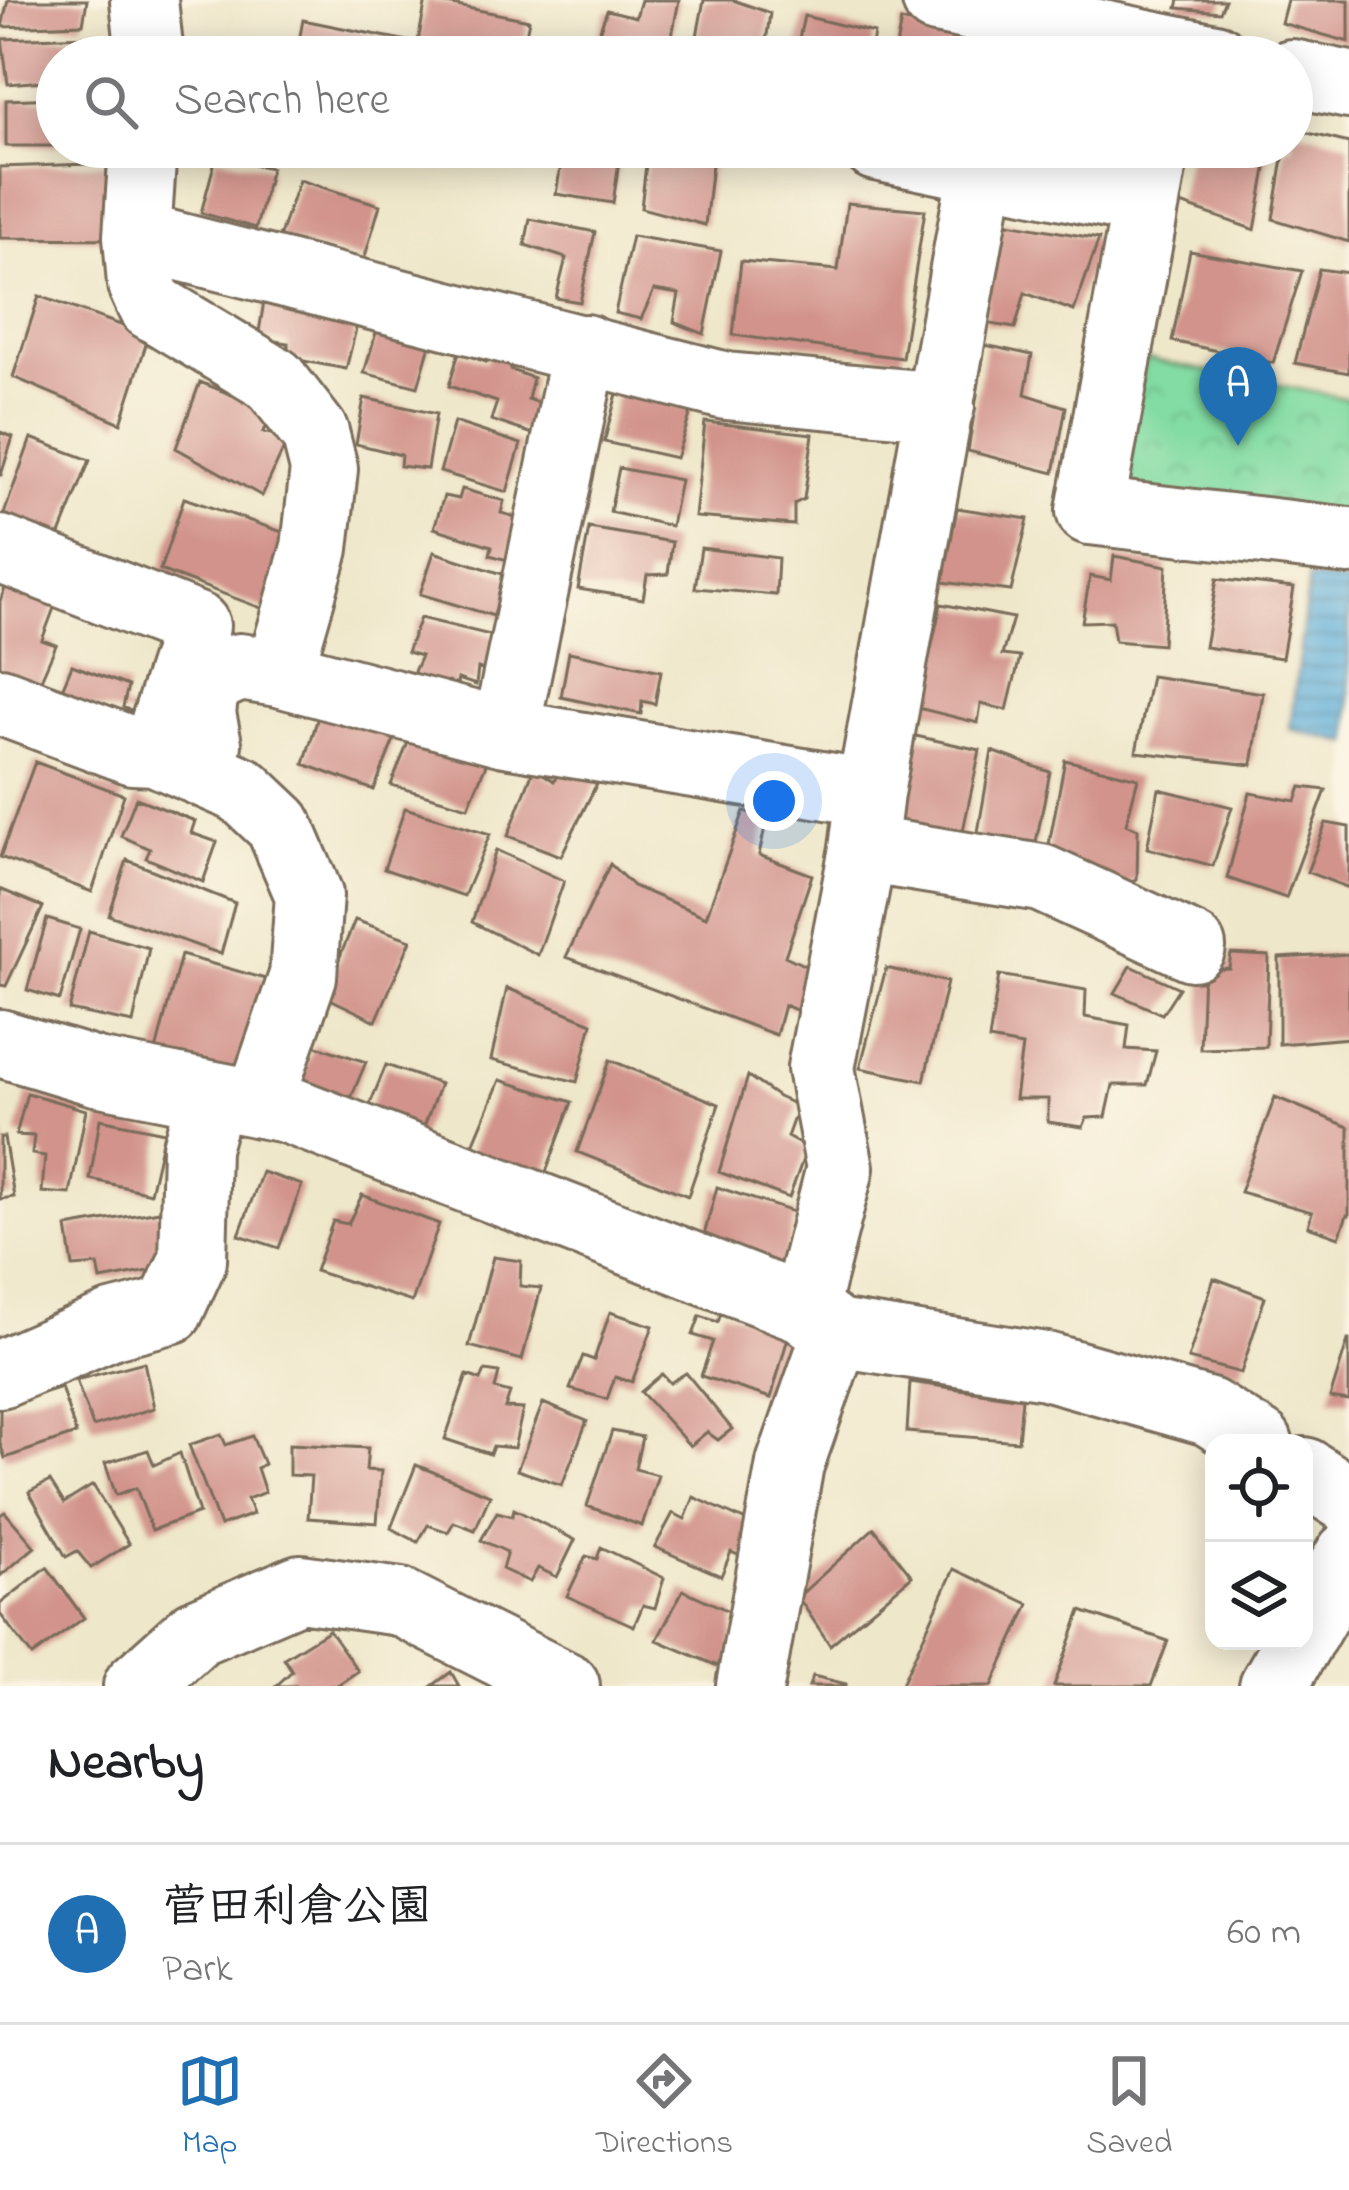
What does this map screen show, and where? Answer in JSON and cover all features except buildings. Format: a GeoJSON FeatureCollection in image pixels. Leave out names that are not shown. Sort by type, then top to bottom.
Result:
{"type":"FeatureCollection","features":[{"type":"Feature","properties":{"kind":"street"},"geometry":{"type":"LineString","coordinates":[[144,0],[147,36]]}},
{"type":"Feature","properties":{"kind":"street"},"geometry":{"type":"LineString","coordinates":[[936,0],[1103,36]]}},
{"type":"Feature","properties":{"kind":"street"},"geometry":{"type":"LineString","coordinates":[[1313,77],[1349,85]]}},
{"type":"Feature","properties":{"kind":"street"},"geometry":{"type":"LineString","coordinates":[[142,168],[137,236],[141,284],[151,306],[274,380],[315,433],[324,469],[315,548],[279,673]]}},
{"type":"Feature","properties":{"kind":"street"},"geometry":{"type":"LineString","coordinates":[[973,168],[1151,175],[1090,511],[1349,541]]}},
{"type":"Feature","properties":{"kind":"street"},"geometry":{"type":"LineString","coordinates":[[750,1686],[820,1321],[840,1168],[821,1068],[982,170]]}},
{"type":"Feature","properties":{"kind":"street"},"geometry":{"type":"LineString","coordinates":[[137,236],[726,386],[940,406]]}},
{"type":"Feature","properties":{"kind":"street"},"geometry":{"type":"LineString","coordinates":[[505,733],[585,348]]}},
{"type":"Feature","properties":{"kind":"street"},"geometry":{"type":"LineString","coordinates":[[0,549],[196,626],[155,752]]}},
{"type":"Feature","properties":{"kind":"street"},"geometry":{"type":"LineString","coordinates":[[218,780],[202,714],[213,679],[238,667],[279,673],[866,821],[1041,878],[1192,947]]}},
{"type":"Feature","properties":{"kind":"street"},"geometry":{"type":"LineString","coordinates":[[0,701],[133,751],[155,752],[242,790],[279,825],[309,895],[303,976],[235,1100],[196,1148],[193,1260],[170,1310],[112,1325],[0,1374]]}},
{"type":"Feature","properties":{"kind":"street"},"geometry":{"type":"LineString","coordinates":[[0,1043],[96,1072],[286,1109],[820,1321],[1046,1366],[1210,1412],[1245,1434]]}},
{"type":"Feature","properties":{"kind":"street"},"geometry":{"type":"LineString","coordinates":[[1313,1478],[1349,1500]]}},
{"type":"Feature","properties":{"kind":"street"},"geometry":{"type":"LineString","coordinates":[[1313,1617],[1349,1555]]}},
{"type":"Feature","properties":{"kind":"street"},"geometry":{"type":"LineString","coordinates":[[137,1686],[197,1631],[300,1588],[400,1601],[566,1686]]}},
{"type":"Feature","properties":{"kind":"street"},"geometry":{"type":"LineString","coordinates":[[1273,1686],[1294,1650]]}},
{"type":"Feature","properties":{"kind":"green space"},"geometry":{"type":"Polygon","coordinates":[[[1146,359],[1349,399],[1349,521],[1116,493],[1146,359]]]}},
{"type":"Feature","properties":{"kind":"water"},"geometry":{"type":"Polygon","coordinates":[[[1309,578],[1349,583],[1349,743],[1290,729],[1309,578]]]}},
{"type":"Feature","properties":{"kind":"place","name":"菅田利倉公園"},"geometry":{"type":"Point","coordinates":[1238,446]}}]}
